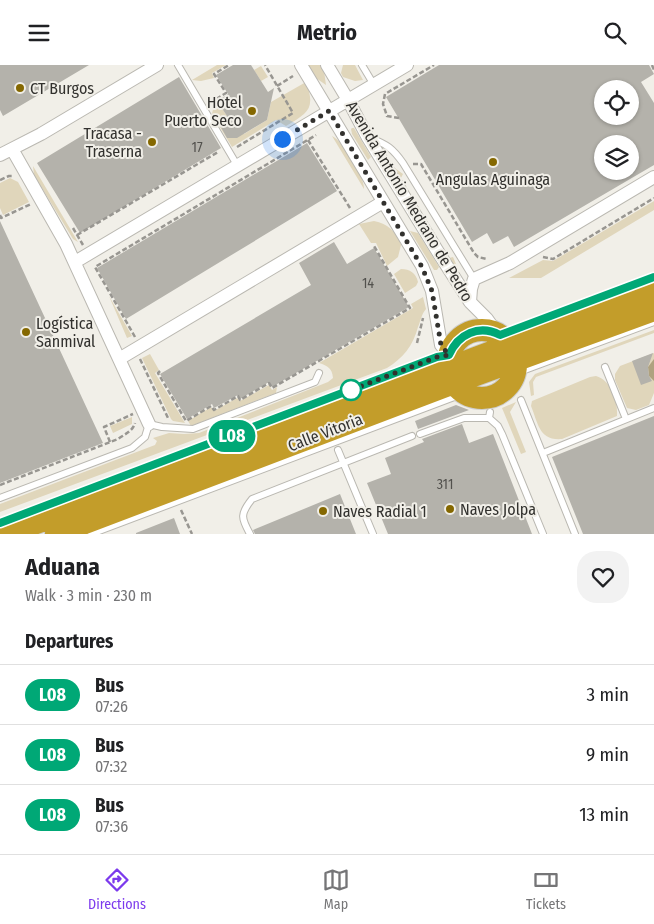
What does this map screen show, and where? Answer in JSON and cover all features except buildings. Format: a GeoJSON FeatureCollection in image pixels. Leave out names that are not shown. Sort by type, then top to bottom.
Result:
{"type":"FeatureCollection","features":[{"type":"Feature","properties":{"kind":"highway"},"geometry":{"type":"LineString","coordinates":[[454,375],[507,350],[654,291]]}},
{"type":"Feature","properties":{"kind":"highway"},"geometry":{"type":"LineString","coordinates":[[507,350],[654,310]]}},
{"type":"Feature","properties":{"kind":"highway"},"geometry":{"type":"LineString","coordinates":[[454,375],[458,340],[473,331],[483,330],[507,350]]}},
{"type":"Feature","properties":{"kind":"highway","name":"Calle Vitoria"},"geometry":{"type":"LineString","coordinates":[[7,534],[454,375]]}},
{"type":"Feature","properties":{"kind":"highway","name":"Calle Vitoria"},"geometry":{"type":"LineString","coordinates":[[56,534],[454,375]]}},
{"type":"Feature","properties":{"kind":"street"},"geometry":{"type":"LineString","coordinates":[[0,155],[49,130],[157,65]]}},
{"type":"Feature","properties":{"kind":"street","name":"Avenida Antonio Medrano de Pedro"},"geometry":{"type":"LineString","coordinates":[[327,65],[367,137],[438,253],[470,302],[487,319],[507,350]]}},
{"type":"Feature","properties":{"kind":"street"},"geometry":{"type":"LineString","coordinates":[[75,262],[407,65]]}},
{"type":"Feature","properties":{"kind":"street","name":"Avenida Antonio Medrano de Pedro"},"geometry":{"type":"LineString","coordinates":[[300,69],[329,111],[422,267],[432,291],[441,345],[454,375]]}},
{"type":"Feature","properties":{"kind":"street"},"geometry":{"type":"LineString","coordinates":[[12,149],[75,262],[149,424]]}},
{"type":"Feature","properties":{"kind":"street"},"geometry":{"type":"LineString","coordinates":[[470,302],[474,279],[510,263],[654,177]]}},
{"type":"Feature","properties":{"kind":"street"},"geometry":{"type":"LineString","coordinates":[[119,359],[383,201]]}},
{"type":"Feature","properties":{"kind":"lane"},"geometry":{"type":"LineString","coordinates":[[178,65],[226,151],[238,165]]}},
{"type":"Feature","properties":{"kind":"lane"},"geometry":{"type":"LineString","coordinates":[[362,65],[374,85]]}},
{"type":"Feature","properties":{"kind":"lane"},"geometry":{"type":"LineString","coordinates":[[367,137],[385,143],[404,163],[474,279]]}},
{"type":"Feature","properties":{"kind":"lane"},"geometry":{"type":"LineString","coordinates":[[507,350],[654,277]]}},
{"type":"Feature","properties":{"kind":"lane"},"geometry":{"type":"LineString","coordinates":[[507,350],[654,322]]}},
{"type":"Feature","properties":{"kind":"lane"},"geometry":{"type":"LineString","coordinates":[[0,523],[437,357],[454,375],[91,534]]}},
{"type":"Feature","properties":{"kind":"lane"},"geometry":{"type":"LineString","coordinates":[[605,367],[626,419]]}},
{"type":"Feature","properties":{"kind":"lane"},"geometry":{"type":"LineString","coordinates":[[0,498],[132,447],[145,437],[149,424],[183,429],[204,426],[315,382],[319,373]]}},
{"type":"Feature","properties":{"kind":"lane"},"geometry":{"type":"LineString","coordinates":[[521,400],[576,534]]}},
{"type":"Feature","properties":{"kind":"lane"},"geometry":{"type":"LineString","coordinates":[[543,453],[654,408]]}},
{"type":"Feature","properties":{"kind":"lane"},"geometry":{"type":"LineString","coordinates":[[420,434],[464,418],[490,415],[498,426],[543,534]]}},
{"type":"Feature","properties":{"kind":"lane"},"geometry":{"type":"LineString","coordinates":[[250,534],[242,521],[244,510],[252,499],[412,436]]}},
{"type":"Feature","properties":{"kind":"lane"},"geometry":{"type":"LineString","coordinates":[[338,450],[373,534]]}},
{"type":"Feature","properties":{"kind":"path"},"geometry":{"type":"LineString","coordinates":[[203,107],[226,93],[214,74],[229,65]]}},
{"type":"Feature","properties":{"kind":"path"},"geometry":{"type":"LineString","coordinates":[[77,235],[293,113],[265,65]]}},
{"type":"Feature","properties":{"kind":"path"},"geometry":{"type":"LineString","coordinates":[[399,118],[387,116],[383,104],[385,94],[434,65]]}},
{"type":"Feature","properties":{"kind":"path"},"geometry":{"type":"LineString","coordinates":[[652,65],[654,70]]}},
{"type":"Feature","properties":{"kind":"path"},"geometry":{"type":"LineString","coordinates":[[277,86],[300,69]]}},
{"type":"Feature","properties":{"kind":"path"},"geometry":{"type":"LineString","coordinates":[[135,338],[94,267],[316,135]]}},
{"type":"Feature","properties":{"kind":"path"},"geometry":{"type":"LineString","coordinates":[[308,140],[356,218]]}},
{"type":"Feature","properties":{"kind":"path"},"geometry":{"type":"LineString","coordinates":[[404,163],[421,164],[474,253],[478,257],[490,260]]}},
{"type":"Feature","properties":{"kind":"path"},"geometry":{"type":"LineString","coordinates":[[0,180],[9,176]]}},
{"type":"Feature","properties":{"kind":"path"},"geometry":{"type":"LineString","coordinates":[[541,258],[553,259],[654,198]]}},
{"type":"Feature","properties":{"kind":"path"},"geometry":{"type":"LineString","coordinates":[[0,215],[1,218],[33,203]]}},
{"type":"Feature","properties":{"kind":"path"},"geometry":{"type":"LineString","coordinates":[[160,371],[158,373],[186,421],[211,406],[214,410],[238,396],[240,400],[269,383],[272,388],[410,307],[374,246]]}},
{"type":"Feature","properties":{"kind":"path"},"geometry":{"type":"LineString","coordinates":[[417,343],[424,314]]}},
{"type":"Feature","properties":{"kind":"path"},"geometry":{"type":"LineString","coordinates":[[144,354],[140,359],[168,418],[173,423]]}},
{"type":"Feature","properties":{"kind":"path"},"geometry":{"type":"LineString","coordinates":[[0,485],[118,439],[134,427],[136,420],[134,414],[104,427],[110,442]]}},
{"type":"Feature","properties":{"kind":"path"},"geometry":{"type":"LineString","coordinates":[[184,425],[189,425]]}},
{"type":"Feature","properties":{"kind":"path"},"geometry":{"type":"LineString","coordinates":[[181,509],[192,534]]}},
{"type":"Feature","properties":{"kind":"shaded area"},"geometry":{"type":"Polygon","coordinates":[[[217,65],[226,65],[212,73],[214,78],[201,81],[192,80],[217,65]]]}},
{"type":"Feature","properties":{"kind":"shaded area"},"geometry":{"type":"Polygon","coordinates":[[[306,65],[320,65],[324,71],[326,85],[313,76],[306,65]]]}},
{"type":"Feature","properties":{"kind":"shaded area"},"geometry":{"type":"Polygon","coordinates":[[[343,65],[355,65],[363,80],[355,81],[343,77],[341,73],[343,65]]]}},
{"type":"Feature","properties":{"kind":"shaded area"},"geometry":{"type":"Polygon","coordinates":[[[261,66],[268,77],[261,81],[254,70],[261,66]]]}},
{"type":"Feature","properties":{"kind":"shaded area"},"geometry":{"type":"Polygon","coordinates":[[[306,82],[310,104],[305,113],[286,126],[276,120],[232,147],[212,114],[213,109],[219,104],[227,116],[223,119],[244,134],[267,120],[271,102],[306,82]]]}},
{"type":"Feature","properties":{"kind":"shaded area"},"geometry":{"type":"Polygon","coordinates":[[[352,128],[354,128],[371,157],[368,160],[352,134],[352,128]]]}},
{"type":"Feature","properties":{"kind":"shaded area"},"geometry":{"type":"Polygon","coordinates":[[[332,136],[342,145],[352,160],[361,176],[364,189],[332,136]]]}},
{"type":"Feature","properties":{"kind":"shaded area"},"geometry":{"type":"Polygon","coordinates":[[[33,166],[78,242],[73,239],[34,175],[33,166]]]}},
{"type":"Feature","properties":{"kind":"shaded area"},"geometry":{"type":"Polygon","coordinates":[[[392,166],[403,174],[401,178],[449,258],[453,257],[455,266],[449,259],[392,166]]]}},
{"type":"Feature","properties":{"kind":"shaded area"},"geometry":{"type":"Polygon","coordinates":[[[10,178],[18,182],[29,202],[3,215],[0,208],[0,183],[10,178]]]}},
{"type":"Feature","properties":{"kind":"shaded area"},"geometry":{"type":"Polygon","coordinates":[[[654,201],[654,210],[541,278],[509,278],[543,260],[553,261],[654,201]]]}},
{"type":"Feature","properties":{"kind":"shaded area"},"geometry":{"type":"Polygon","coordinates":[[[374,221],[391,229],[401,245],[398,257],[387,266],[376,243],[371,243],[359,224],[374,221]]]}},
{"type":"Feature","properties":{"kind":"shaded area"},"geometry":{"type":"Polygon","coordinates":[[[410,231],[418,233],[439,267],[437,270],[434,270],[410,231]]]}},
{"type":"Feature","properties":{"kind":"shaded area"},"geometry":{"type":"Polygon","coordinates":[[[401,269],[412,272],[418,282],[416,286],[405,293],[394,274],[401,269]]]}},
{"type":"Feature","properties":{"kind":"shaded area"},"geometry":{"type":"Polygon","coordinates":[[[109,296],[132,336],[127,338],[109,296]]]}},
{"type":"Feature","properties":{"kind":"shaded area"},"geometry":{"type":"Polygon","coordinates":[[[423,297],[426,309],[410,346],[403,356],[387,368],[0,512],[0,504],[155,445],[157,441],[153,438],[169,433],[199,433],[328,382],[333,378],[332,372],[327,366],[319,363],[413,308],[411,304],[423,297]]]}},
{"type":"Feature","properties":{"kind":"shaded area"},"geometry":{"type":"Polygon","coordinates":[[[654,330],[654,333],[536,377],[533,382],[534,395],[531,396],[529,382],[535,374],[654,330]]]}},
{"type":"Feature","properties":{"kind":"shaded area"},"geometry":{"type":"Polygon","coordinates":[[[654,353],[654,393],[649,405],[636,410],[627,408],[615,380],[615,374],[620,366],[654,353]]]}},
{"type":"Feature","properties":{"kind":"shaded area"},"geometry":{"type":"Polygon","coordinates":[[[150,354],[159,370],[155,373],[185,423],[171,419],[142,358],[150,354]]]}},
{"type":"Feature","properties":{"kind":"shaded area"},"geometry":{"type":"Polygon","coordinates":[[[654,359],[654,381],[649,376],[648,367],[654,359]]]}},
{"type":"Feature","properties":{"kind":"shaded area"},"geometry":{"type":"Polygon","coordinates":[[[596,376],[606,382],[613,392],[617,416],[562,439],[554,439],[544,434],[540,430],[531,406],[532,401],[596,376]]]}},
{"type":"Feature","properties":{"kind":"shaded area"},"geometry":{"type":"Polygon","coordinates":[[[269,385],[272,390],[277,387],[276,393],[191,426],[188,421],[211,407],[214,411],[237,398],[240,401],[269,385]]]}},
{"type":"Feature","properties":{"kind":"shaded area"},"geometry":{"type":"Polygon","coordinates":[[[516,402],[510,412],[526,452],[521,454],[502,408],[516,402]]]}},
{"type":"Feature","properties":{"kind":"shaded area"},"geometry":{"type":"Polygon","coordinates":[[[132,417],[132,424],[113,433],[110,426],[132,417]]]}},
{"type":"Feature","properties":{"kind":"bus line","name":"L08"},"geometry":{"type":"LineString","coordinates":[[0,523],[437,357],[449,355],[452,347],[458,340],[473,331],[491,331],[500,335],[654,277]]}},
{"type":"Feature","properties":{"kind":"place","name":"CT Burgos"},"geometry":{"type":"Point","coordinates":[20,88]}},
{"type":"Feature","properties":{"kind":"place","name":"Hotel Puerto Seco"},"geometry":{"type":"Point","coordinates":[252,111]}},
{"type":"Feature","properties":{"kind":"place","name":"Tracasa - Traserna"},"geometry":{"type":"Point","coordinates":[152,142]}},
{"type":"Feature","properties":{"kind":"place","name":"Angulas Aguinaga"},"geometry":{"type":"Point","coordinates":[493,162]}},
{"type":"Feature","properties":{"kind":"place","name":"Logística Sanmival"},"geometry":{"type":"Point","coordinates":[26,332]}},
{"type":"Feature","properties":{"kind":"place","name":"Naves Jolpa"},"geometry":{"type":"Point","coordinates":[450,509]}},
{"type":"Feature","properties":{"kind":"place","name":"Naves Radial 1"},"geometry":{"type":"Point","coordinates":[323,511]}},
{"type":"Feature","properties":{"kind":"route"},"geometry":{"type":"LineString","coordinates":[[282,139],[329,111],[422,267],[432,291],[441,345],[449,355],[437,357],[351,390]]}}]}
